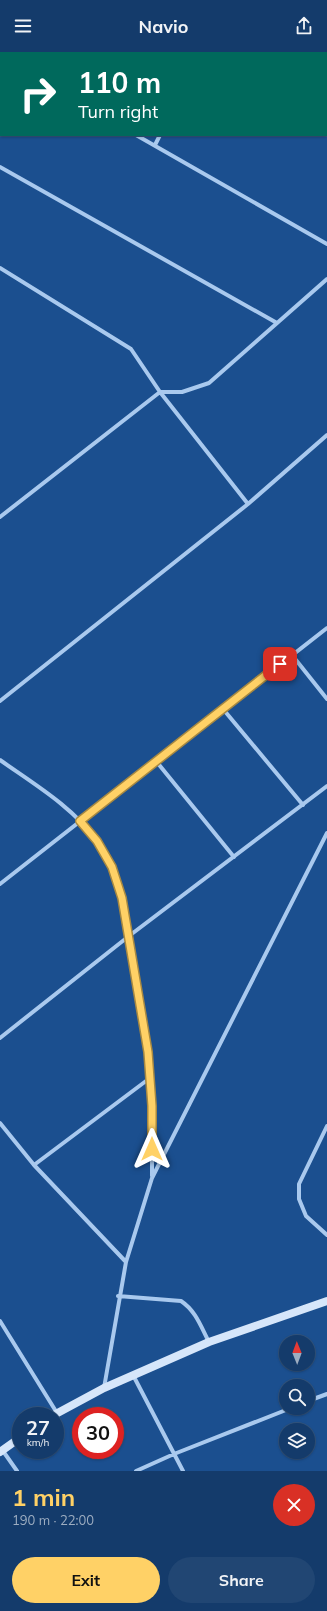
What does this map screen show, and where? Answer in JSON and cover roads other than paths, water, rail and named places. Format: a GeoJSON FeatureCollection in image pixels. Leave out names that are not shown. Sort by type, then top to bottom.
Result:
{"type":"FeatureCollection","features":[{"type":"Feature","properties":{"kind":"street"},"geometry":{"type":"LineString","coordinates":[[138,136],[327,244]]}},
{"type":"Feature","properties":{"kind":"street"},"geometry":{"type":"LineString","coordinates":[[154,145],[159,136]]}},
{"type":"Feature","properties":{"kind":"street"},"geometry":{"type":"LineString","coordinates":[[0,166],[277,323]]}},
{"type":"Feature","properties":{"kind":"street"},"geometry":{"type":"LineString","coordinates":[[0,268],[131,349],[160,392],[248,504]]}},
{"type":"Feature","properties":{"kind":"street"},"geometry":{"type":"LineString","coordinates":[[0,517],[160,392],[182,392],[209,383],[327,279]]}},
{"type":"Feature","properties":{"kind":"street"},"geometry":{"type":"LineString","coordinates":[[0,701],[248,504],[327,435]]}},
{"type":"Feature","properties":{"kind":"street"},"geometry":{"type":"LineString","coordinates":[[0,884],[327,628]]}},
{"type":"Feature","properties":{"kind":"street"},"geometry":{"type":"LineString","coordinates":[[292,655],[327,699]]}},
{"type":"Feature","properties":{"kind":"street"},"geometry":{"type":"LineString","coordinates":[[223,709],[303,806]]}},
{"type":"Feature","properties":{"kind":"street"},"geometry":{"type":"LineString","coordinates":[[0,760],[52,797],[80,821],[97,841],[112,867],[122,898],[148,1052],[152,1178]]}},
{"type":"Feature","properties":{"kind":"street"},"geometry":{"type":"LineString","coordinates":[[156,761],[234,857]]}},
{"type":"Feature","properties":{"kind":"street"},"geometry":{"type":"LineString","coordinates":[[0,1038],[129,936],[303,806],[327,786]]}},
{"type":"Feature","properties":{"kind":"street"},"geometry":{"type":"LineString","coordinates":[[104,1388],[118,1296],[126,1262],[152,1178],[327,833]]}},
{"type":"Feature","properties":{"kind":"street"},"geometry":{"type":"LineString","coordinates":[[34,1165],[150,1078]]}},
{"type":"Feature","properties":{"kind":"street"},"geometry":{"type":"LineString","coordinates":[[0,1123],[34,1165],[126,1262]]}},
{"type":"Feature","properties":{"kind":"street"},"geometry":{"type":"LineString","coordinates":[[327,1126],[300,1184],[299,1199],[306,1216],[327,1235]]}},
{"type":"Feature","properties":{"kind":"street"},"geometry":{"type":"LineString","coordinates":[[118,1296],[181,1301],[189,1306],[194,1313],[209,1342]]}},
{"type":"Feature","properties":{"kind":"street"},"geometry":{"type":"LineString","coordinates":[[64,1409],[104,1388],[209,1342],[327,1301]]}},
{"type":"Feature","properties":{"kind":"street"},"geometry":{"type":"LineString","coordinates":[[0,1321],[50,1407]]}},
{"type":"Feature","properties":{"kind":"street"},"geometry":{"type":"LineString","coordinates":[[133,1375],[183,1471]]}},
{"type":"Feature","properties":{"kind":"street"},"geometry":{"type":"LineString","coordinates":[[315,1398],[327,1394]]}},
{"type":"Feature","properties":{"kind":"street"},"geometry":{"type":"LineString","coordinates":[[136,1471],[174,1454],[279,1412]]}},
{"type":"Feature","properties":{"kind":"street"},"geometry":{"type":"LineString","coordinates":[[12,1444],[1,1452],[17,1471]]}}]}
